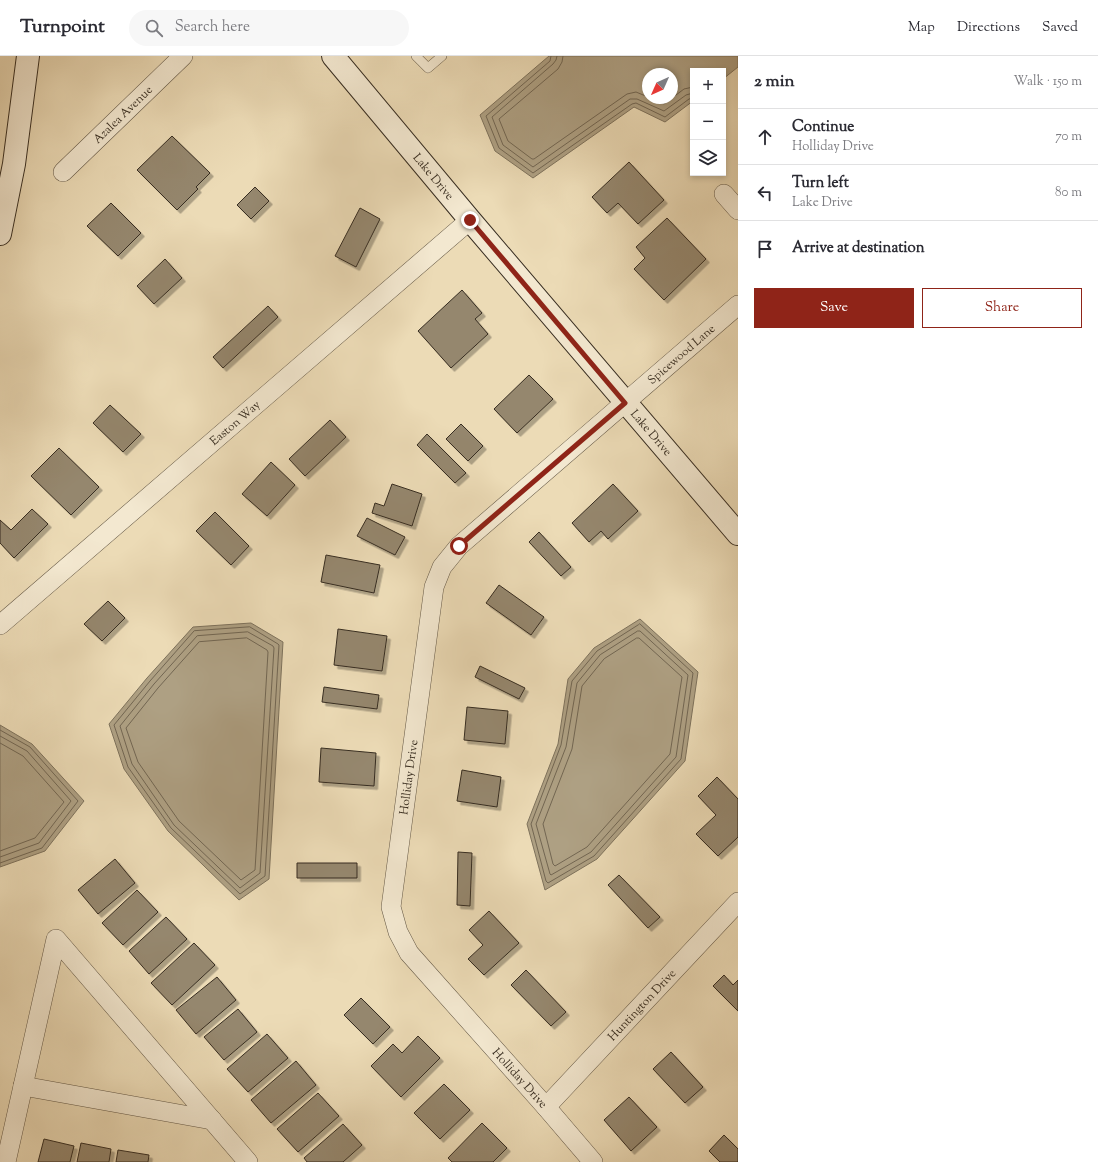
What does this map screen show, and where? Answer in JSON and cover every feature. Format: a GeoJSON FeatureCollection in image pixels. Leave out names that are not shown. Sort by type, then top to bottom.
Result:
{"type":"FeatureCollection","features":[{"type":"Feature","properties":{"kind":"street"},"geometry":{"type":"LineString","coordinates":[[0,234],[14,164],[28,56]]}},
{"type":"Feature","properties":{"kind":"street","name":"Azalea Avenue"},"geometry":{"type":"LineString","coordinates":[[63,172],[183,56]]}},
{"type":"Feature","properties":{"kind":"street","name":"Lake Drive"},"geometry":{"type":"LineString","coordinates":[[332,56],[625,403],[738,534]]}},
{"type":"Feature","properties":{"kind":"street"},"geometry":{"type":"LineString","coordinates":[[724,194],[738,210]]}},
{"type":"Feature","properties":{"kind":"street","name":"Easton Way"},"geometry":{"type":"LineString","coordinates":[[0,625],[470,220]]}},
{"type":"Feature","properties":{"kind":"street","name":"Spicewood Lane"},"geometry":{"type":"LineString","coordinates":[[625,403],[738,305]]}},
{"type":"Feature","properties":{"kind":"street","name":"Holliday Drive"},"geometry":{"type":"LineString","coordinates":[[593,1162],[409,953],[398,932],[391,907],[434,587],[442,567],[459,546],[625,403]]}},
{"type":"Feature","properties":{"kind":"street","name":"Huntington Drive"},"geometry":{"type":"LineString","coordinates":[[546,1107],[738,902]]}},
{"type":"Feature","properties":{"kind":"street"},"geometry":{"type":"LineString","coordinates":[[6,1162],[56,939],[248,1162]]}},
{"type":"Feature","properties":{"kind":"street"},"geometry":{"type":"LineString","coordinates":[[23,1086],[212,1120]]}},
{"type":"Feature","properties":{"kind":"lane"},"geometry":{"type":"LineString","coordinates":[[416,56],[428,68],[442,56]]}},
{"type":"Feature","properties":{"kind":"water"},"geometry":{"type":"Polygon","coordinates":[[[549,56],[738,56],[738,67],[726,77],[726,68],[690,68],[690,103],[665,122],[634,107],[533,178],[495,151],[480,115],[549,56]]]}},
{"type":"Feature","properties":{"kind":"water"},"geometry":{"type":"Polygon","coordinates":[[[640,619],[698,672],[685,761],[597,859],[545,890],[527,824],[558,744],[568,679],[594,648],[640,619]]]}},
{"type":"Feature","properties":{"kind":"water"},"geometry":{"type":"Polygon","coordinates":[[[251,623],[283,642],[269,879],[239,900],[168,831],[124,769],[109,724],[147,678],[193,627],[251,623]]]}},
{"type":"Feature","properties":{"kind":"water"},"geometry":{"type":"Polygon","coordinates":[[[0,725],[32,744],[84,801],[45,851],[0,867],[0,725]]]}},
{"type":"Feature","properties":{"kind":"building"},"geometry":{"type":"Polygon","coordinates":[[[172,136],[210,173],[196,187],[198,189],[177,210],[137,170],[172,136]]]}},
{"type":"Feature","properties":{"kind":"building"},"geometry":{"type":"Polygon","coordinates":[[[629,162],[664,200],[638,224],[618,203],[607,213],[592,197],[629,162]]]}},
{"type":"Feature","properties":{"kind":"building"},"geometry":{"type":"Polygon","coordinates":[[[255,187],[269,201],[251,219],[237,205],[255,187]]]}},
{"type":"Feature","properties":{"kind":"building"},"geometry":{"type":"Polygon","coordinates":[[[111,203],[141,233],[118,256],[87,226],[111,203]]]}},
{"type":"Feature","properties":{"kind":"building"},"geometry":{"type":"Polygon","coordinates":[[[360,208],[380,219],[356,267],[335,256],[360,208]]]}},
{"type":"Feature","properties":{"kind":"building"},"geometry":{"type":"Polygon","coordinates":[[[667,218],[706,259],[664,300],[634,269],[645,258],[636,247],[667,218]]]}},
{"type":"Feature","properties":{"kind":"building"},"geometry":{"type":"Polygon","coordinates":[[[165,259],[182,278],[154,304],[137,286],[165,259]]]}},
{"type":"Feature","properties":{"kind":"building"},"geometry":{"type":"Polygon","coordinates":[[[462,290],[482,313],[475,319],[488,334],[451,368],[418,331],[462,290]]]}},
{"type":"Feature","properties":{"kind":"building"},"geometry":{"type":"Polygon","coordinates":[[[268,306],[278,317],[223,368],[213,357],[268,306]]]}},
{"type":"Feature","properties":{"kind":"building"},"geometry":{"type":"Polygon","coordinates":[[[529,375],[553,399],[517,433],[494,409],[529,375]]]}},
{"type":"Feature","properties":{"kind":"building"},"geometry":{"type":"Polygon","coordinates":[[[110,405],[141,434],[123,452],[93,423],[110,405]]]}},
{"type":"Feature","properties":{"kind":"building"},"geometry":{"type":"Polygon","coordinates":[[[330,420],[346,437],[305,476],[289,459],[330,420]]]}},
{"type":"Feature","properties":{"kind":"building"},"geometry":{"type":"Polygon","coordinates":[[[461,424],[483,446],[468,461],[446,439],[461,424]]]}},
{"type":"Feature","properties":{"kind":"building"},"geometry":{"type":"Polygon","coordinates":[[[427,434],[466,473],[455,483],[417,445],[427,434]]]}},
{"type":"Feature","properties":{"kind":"building"},"geometry":{"type":"Polygon","coordinates":[[[59,448],[99,487],[71,515],[31,476],[59,448]]]}},
{"type":"Feature","properties":{"kind":"building"},"geometry":{"type":"Polygon","coordinates":[[[271,462],[295,485],[267,516],[242,494],[271,462]]]}},
{"type":"Feature","properties":{"kind":"building"},"geometry":{"type":"Polygon","coordinates":[[[392,484],[422,494],[412,526],[372,513],[375,503],[384,506],[392,484]]]}},
{"type":"Feature","properties":{"kind":"building"},"geometry":{"type":"Polygon","coordinates":[[[613,484],[638,511],[608,539],[601,531],[589,542],[572,523],[613,484]]]}},
{"type":"Feature","properties":{"kind":"building"},"geometry":{"type":"Polygon","coordinates":[[[32,509],[48,524],[14,558],[0,543],[0,520],[11,530],[32,509]]]}},
{"type":"Feature","properties":{"kind":"building"},"geometry":{"type":"Polygon","coordinates":[[[215,512],[249,546],[231,565],[196,531],[215,512]]]}},
{"type":"Feature","properties":{"kind":"building"},"geometry":{"type":"Polygon","coordinates":[[[367,518],[405,537],[395,555],[357,536],[367,518]]]}},
{"type":"Feature","properties":{"kind":"building"},"geometry":{"type":"Polygon","coordinates":[[[539,532],[571,567],[561,576],[529,542],[539,532]]]}},
{"type":"Feature","properties":{"kind":"building"},"geometry":{"type":"Polygon","coordinates":[[[326,555],[380,565],[374,593],[321,582],[326,555]]]}},
{"type":"Feature","properties":{"kind":"building"},"geometry":{"type":"Polygon","coordinates":[[[499,585],[544,617],[531,635],[486,603],[499,585]]]}},
{"type":"Feature","properties":{"kind":"building"},"geometry":{"type":"Polygon","coordinates":[[[108,601],[125,618],[102,641],[84,624],[108,601]]]}},
{"type":"Feature","properties":{"kind":"building"},"geometry":{"type":"Polygon","coordinates":[[[338,629],[387,636],[382,671],[334,665],[338,629]]]}},
{"type":"Feature","properties":{"kind":"building"},"geometry":{"type":"Polygon","coordinates":[[[480,666],[525,688],[519,699],[475,677],[480,666]]]}},
{"type":"Feature","properties":{"kind":"building"},"geometry":{"type":"Polygon","coordinates":[[[324,687],[379,695],[377,709],[322,702],[324,687]]]}},
{"type":"Feature","properties":{"kind":"building"},"geometry":{"type":"Polygon","coordinates":[[[467,707],[508,711],[505,744],[464,740],[467,707]]]}},
{"type":"Feature","properties":{"kind":"building"},"geometry":{"type":"Polygon","coordinates":[[[321,748],[376,753],[374,786],[319,782],[321,748]]]}},
{"type":"Feature","properties":{"kind":"building"},"geometry":{"type":"Polygon","coordinates":[[[462,770],[501,777],[497,807],[457,801],[462,770]]]}},
{"type":"Feature","properties":{"kind":"building"},"geometry":{"type":"Polygon","coordinates":[[[717,777],[738,799],[738,837],[718,856],[696,834],[716,815],[698,796],[717,777]]]}},
{"type":"Feature","properties":{"kind":"building"},"geometry":{"type":"Polygon","coordinates":[[[458,852],[472,853],[470,906],[457,905],[458,852]]]}},
{"type":"Feature","properties":{"kind":"building"},"geometry":{"type":"Polygon","coordinates":[[[115,859],[135,883],[98,914],[78,890],[115,859]]]}},
{"type":"Feature","properties":{"kind":"building"},"geometry":{"type":"Polygon","coordinates":[[[297,863],[357,863],[357,878],[297,878],[297,863]]]}},
{"type":"Feature","properties":{"kind":"building"},"geometry":{"type":"Polygon","coordinates":[[[619,875],[660,917],[648,928],[608,885],[619,875]]]}},
{"type":"Feature","properties":{"kind":"building"},"geometry":{"type":"Polygon","coordinates":[[[137,890],[158,912],[123,945],[102,923],[137,890]]]}},
{"type":"Feature","properties":{"kind":"building"},"geometry":{"type":"Polygon","coordinates":[[[489,911],[519,943],[484,975],[468,959],[483,945],[469,930],[489,911]]]}},
{"type":"Feature","properties":{"kind":"building"},"geometry":{"type":"Polygon","coordinates":[[[166,917],[187,939],[149,974],[129,951],[166,917]]]}},
{"type":"Feature","properties":{"kind":"building"},"geometry":{"type":"Polygon","coordinates":[[[194,943],[215,965],[172,1005],[151,983],[194,943]]]}},
{"type":"Feature","properties":{"kind":"building"},"geometry":{"type":"Polygon","coordinates":[[[526,970],[566,1012],[551,1026],[511,985],[526,970]]]}},
{"type":"Feature","properties":{"kind":"building"},"geometry":{"type":"Polygon","coordinates":[[[724,975],[733,985],[738,980],[738,1011],[713,986],[724,975]]]}},
{"type":"Feature","properties":{"kind":"building"},"geometry":{"type":"Polygon","coordinates":[[[217,977],[236,1000],[196,1034],[176,1010],[217,977]]]}},
{"type":"Feature","properties":{"kind":"building"},"geometry":{"type":"Polygon","coordinates":[[[361,998],[390,1027],[373,1044],[344,1015],[361,998]]]}},
{"type":"Feature","properties":{"kind":"building"},"geometry":{"type":"Polygon","coordinates":[[[238,1009],[257,1032],[224,1060],[204,1037],[238,1009]]]}},
{"type":"Feature","properties":{"kind":"building"},"geometry":{"type":"Polygon","coordinates":[[[267,1034],[288,1058],[248,1092],[227,1069],[267,1034]]]}},
{"type":"Feature","properties":{"kind":"building"},"geometry":{"type":"Polygon","coordinates":[[[418,1036],[440,1058],[401,1097],[371,1066],[393,1044],[402,1053],[418,1036]]]}},
{"type":"Feature","properties":{"kind":"building"},"geometry":{"type":"Polygon","coordinates":[[[671,1052],[703,1087],[685,1103],[653,1069],[671,1052]]]}},
{"type":"Feature","properties":{"kind":"building"},"geometry":{"type":"Polygon","coordinates":[[[296,1061],[316,1085],[271,1123],[251,1100],[296,1061]]]}},
{"type":"Feature","properties":{"kind":"building"},"geometry":{"type":"Polygon","coordinates":[[[444,1084],[470,1110],[440,1139],[414,1113],[444,1084]]]}},
{"type":"Feature","properties":{"kind":"building"},"geometry":{"type":"Polygon","coordinates":[[[318,1093],[339,1116],[298,1152],[277,1129],[318,1093]]]}},
{"type":"Feature","properties":{"kind":"building"},"geometry":{"type":"Polygon","coordinates":[[[629,1097],[657,1127],[631,1151],[604,1120],[629,1097]]]}},
{"type":"Feature","properties":{"kind":"building"},"geometry":{"type":"Polygon","coordinates":[[[482,1123],[507,1148],[493,1162],[452,1162],[448,1158],[482,1123]]]}},
{"type":"Feature","properties":{"kind":"building"},"geometry":{"type":"Polygon","coordinates":[[[343,1124],[362,1145],[343,1162],[307,1162],[304,1158],[343,1124]]]}},
{"type":"Feature","properties":{"kind":"building"},"geometry":{"type":"Polygon","coordinates":[[[724,1135],[738,1149],[738,1162],[720,1162],[709,1151],[724,1135]]]}},
{"type":"Feature","properties":{"kind":"building"},"geometry":{"type":"Polygon","coordinates":[[[44,1139],[74,1146],[70,1162],[38,1162],[44,1139]]]}},
{"type":"Feature","properties":{"kind":"building"},"geometry":{"type":"Polygon","coordinates":[[[81,1143],[111,1149],[109,1162],[77,1162],[81,1143]]]}},
{"type":"Feature","properties":{"kind":"building"},"geometry":{"type":"Polygon","coordinates":[[[118,1150],[149,1155],[148,1162],[116,1162],[118,1150]]]}},
{"type":"Feature","properties":{"kind":"route"},"geometry":{"type":"LineString","coordinates":[[459,546],[625,403],[470,220]]}}]}
